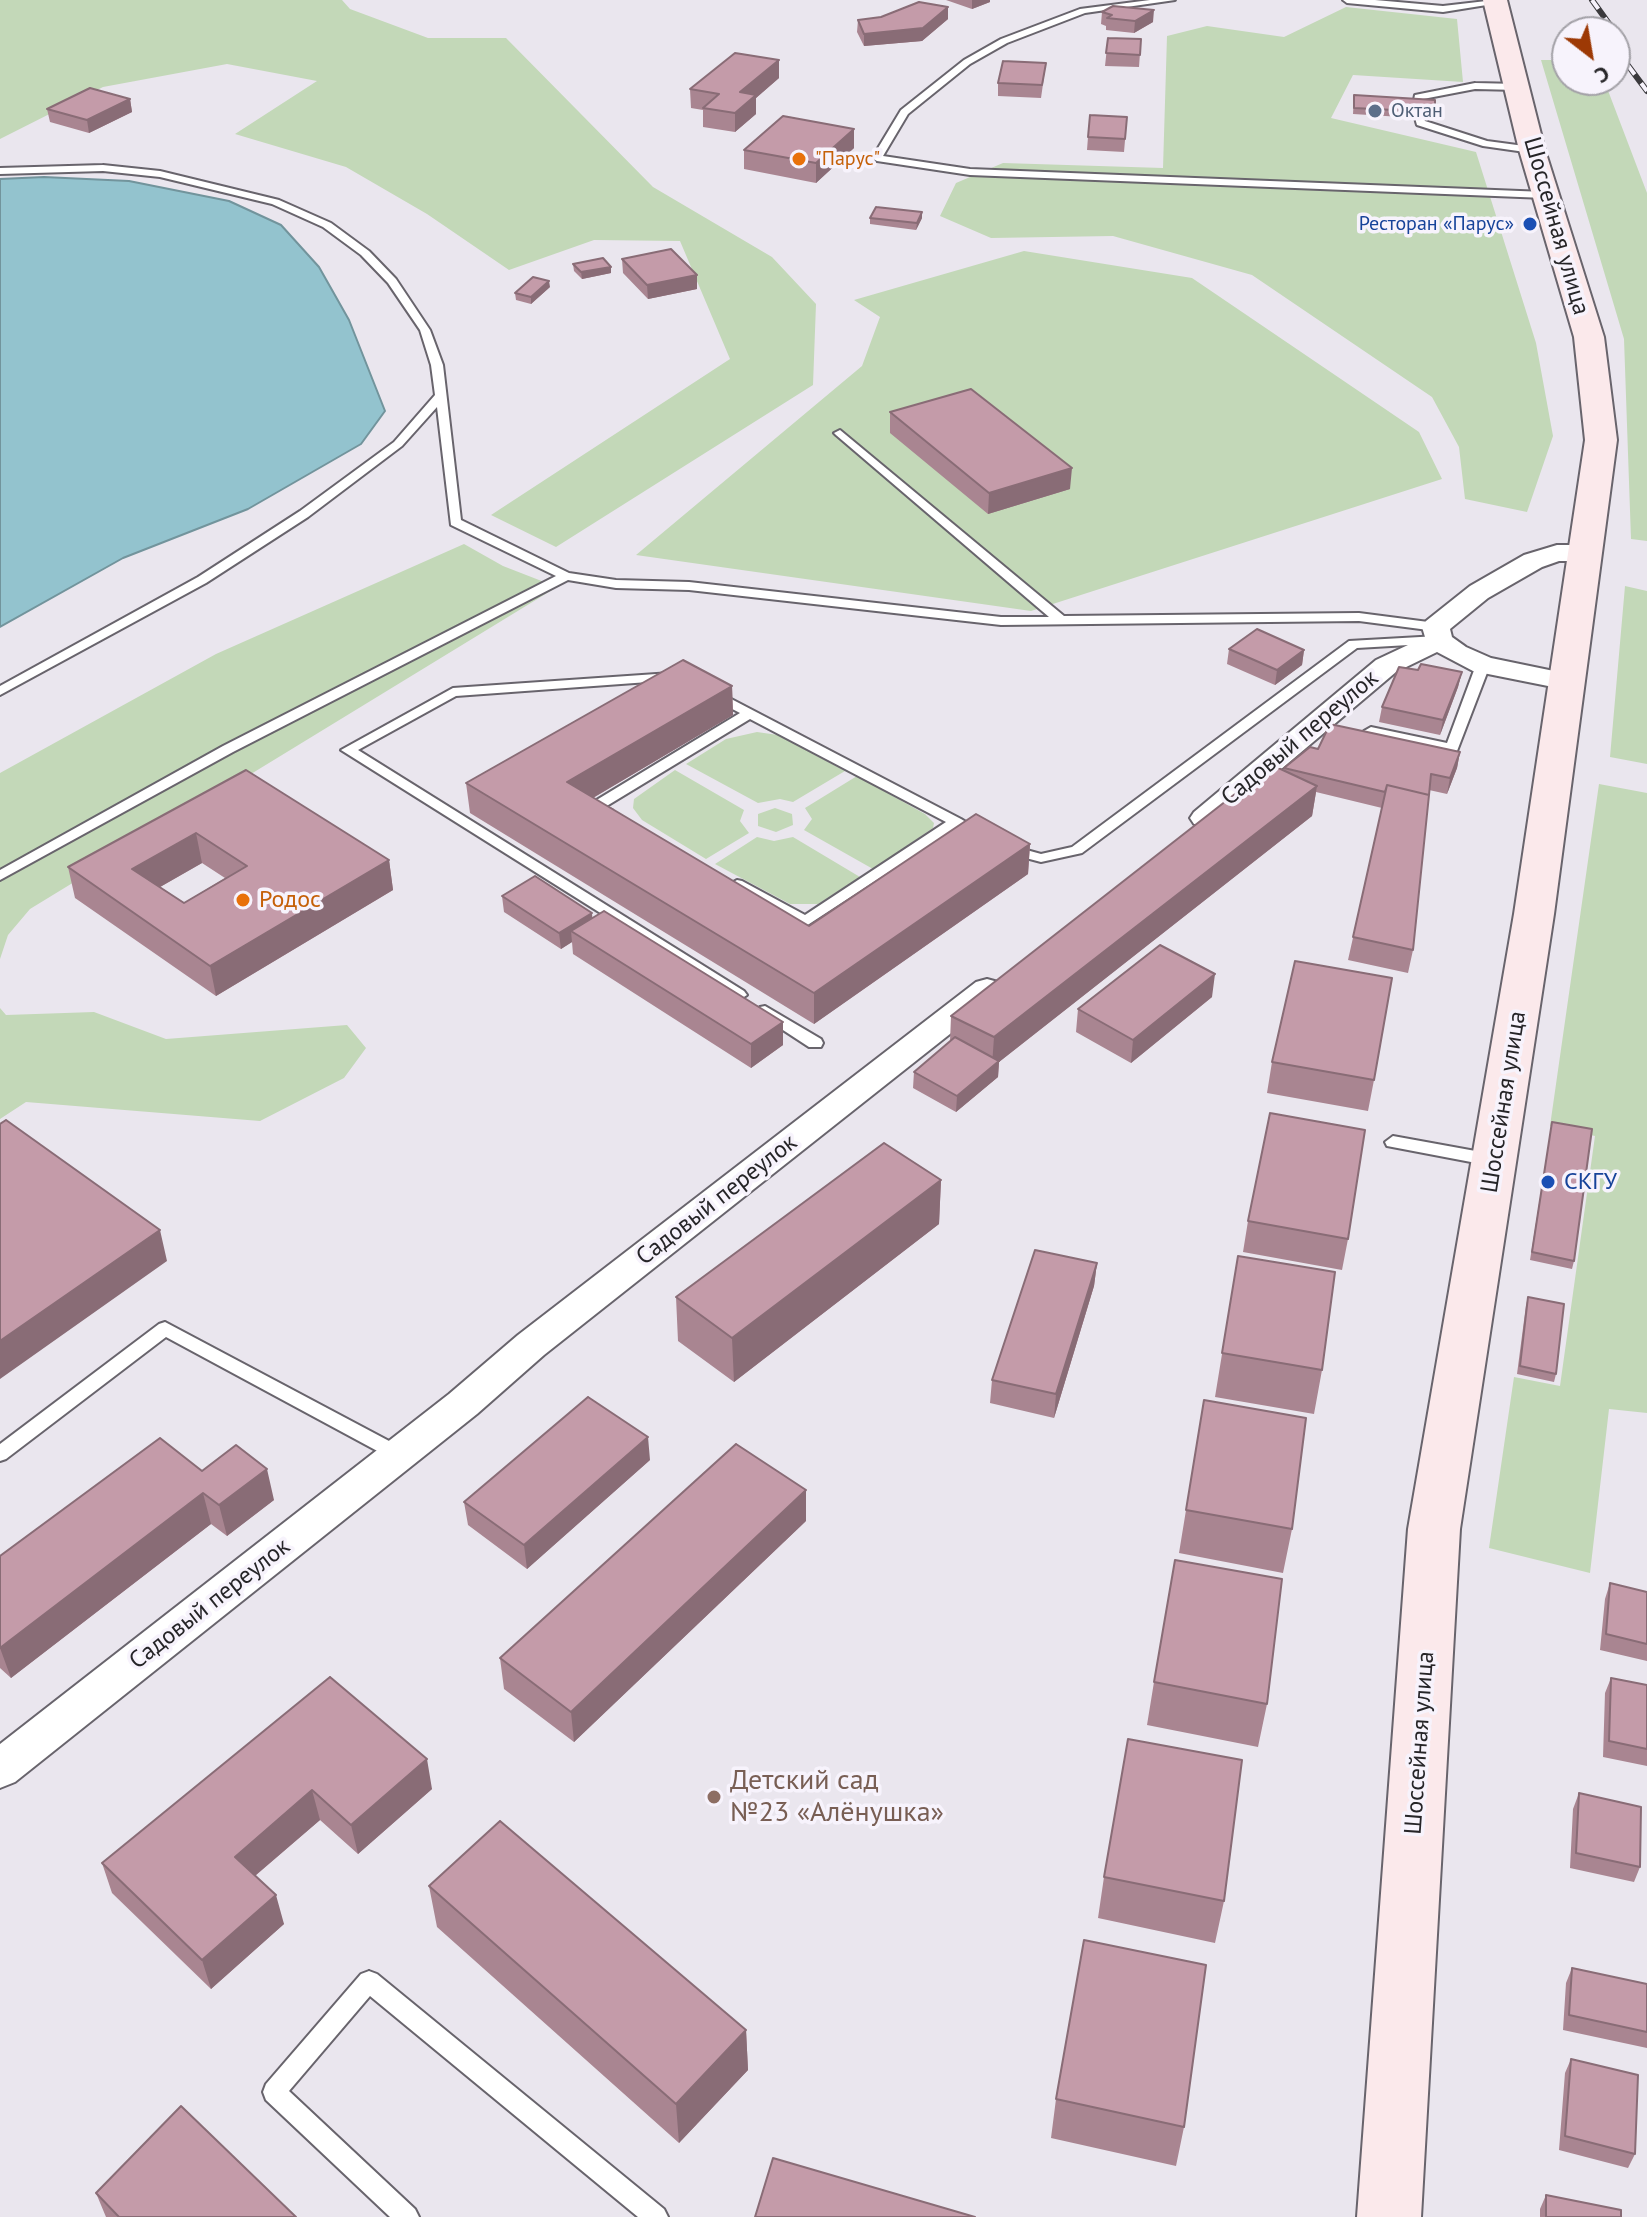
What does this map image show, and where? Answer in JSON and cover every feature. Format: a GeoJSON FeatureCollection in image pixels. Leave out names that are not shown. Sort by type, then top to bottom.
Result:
{"type":"FeatureCollection","features":[{"type":"Feature","properties":{"kind":"main road","name":"Шоссейная улица"},"geometry":{"type":"LineString","coordinates":[[1389,2217],[1434,1529],[1568,682],[1601,440],[1589,337],[1532,150],[1495,2]]}},
{"type":"Feature","properties":{"kind":"street","name":"Садовый переулок"},"geometry":{"type":"LineString","coordinates":[[1184,835],[1386,666],[1437,634],[1479,592],[1533,561],[1557,553],[1587,553]]}},
{"type":"Feature","properties":{"kind":"street"},"geometry":{"type":"LineString","coordinates":[[1437,634],[1456,653],[1483,665],[1568,682]]}},
{"type":"Feature","properties":{"kind":"street","name":"Садовый переулок"},"geometry":{"type":"LineString","coordinates":[[0,1769],[400,1455],[531,1345],[1016,967]]}},
{"type":"Feature","properties":{"kind":"lane"},"geometry":{"type":"LineString","coordinates":[[1171,0],[1083,11],[1004,41],[967,62],[904,112],[877,158],[970,172],[1545,195]]}},
{"type":"Feature","properties":{"kind":"lane"},"geometry":{"type":"LineString","coordinates":[[1347,0],[1443,9],[1495,2]]}},
{"type":"Feature","properties":{"kind":"lane"},"geometry":{"type":"LineString","coordinates":[[1418,105],[1418,97],[1475,86],[1518,87]]}},
{"type":"Feature","properties":{"kind":"lane"},"geometry":{"type":"LineString","coordinates":[[1420,118],[1420,123],[1486,144],[1532,150]]}},
{"type":"Feature","properties":{"kind":"lane"},"geometry":{"type":"LineString","coordinates":[[0,171],[103,168],[160,174],[275,202],[327,225],[365,253],[392,281],[425,330],[437,365],[455,522],[566,576],[616,584],[689,586],[1001,621],[1359,617],[1437,634]]}},
{"type":"Feature","properties":{"kind":"lane"},"geometry":{"type":"LineString","coordinates":[[0,691],[202,580],[304,514],[398,444],[441,395]]}},
{"type":"Feature","properties":{"kind":"lane"},"geometry":{"type":"LineString","coordinates":[[840,433],[1062,621]]}},
{"type":"Feature","properties":{"kind":"lane"},"geometry":{"type":"LineString","coordinates":[[0,876],[228,749],[566,576]]}},
{"type":"Feature","properties":{"kind":"lane"},"geometry":{"type":"LineString","coordinates":[[815,1043],[348,750],[453,692],[679,676],[956,822],[1023,855],[1041,858],[1077,850],[1354,644],[1437,634]]}},
{"type":"Feature","properties":{"kind":"lane"},"geometry":{"type":"LineString","coordinates":[[1371,731],[1452,748],[1483,665]]}},
{"type":"Feature","properties":{"kind":"lane"},"geometry":{"type":"LineString","coordinates":[[622,821],[595,807],[750,713]]}},
{"type":"Feature","properties":{"kind":"lane"},"geometry":{"type":"LineString","coordinates":[[728,879],[806,921],[956,822]]}},
{"type":"Feature","properties":{"kind":"lane"},"geometry":{"type":"LineString","coordinates":[[1393,1142],[1494,1160]]}},
{"type":"Feature","properties":{"kind":"lane"},"geometry":{"type":"LineString","coordinates":[[0,1454],[165,1329],[400,1455]]}},
{"type":"Feature","properties":{"kind":"lane"},"geometry":{"type":"LineString","coordinates":[[407,2217],[274,2092],[369,1981],[656,2217]]}},
{"type":"Feature","properties":{"kind":"green space"},"geometry":{"type":"Polygon","coordinates":[[[0,0],[342,0],[350,9],[428,38],[506,38],[653,187],[772,257],[816,304],[813,385],[556,547],[491,515],[730,359],[680,241],[594,240],[509,270],[427,214],[346,167],[235,134],[317,81],[227,64],[103,87],[0,139],[0,0]]]}},
{"type":"Feature","properties":{"kind":"green space"},"geometry":{"type":"Polygon","coordinates":[[[1346,7],[1457,19],[1463,82],[1353,75],[1331,118],[1476,152],[1536,343],[1553,436],[1527,512],[1465,499],[1459,447],[1432,397],[1252,275],[1113,236],[991,238],[940,216],[956,183],[1003,163],[1163,168],[1167,36],[1207,26],[1284,37],[1346,7]]]}},
{"type":"Feature","properties":{"kind":"green space"},"geometry":{"type":"Polygon","coordinates":[[[1541,60],[1551,60],[1551,94],[1541,60]]]}},
{"type":"Feature","properties":{"kind":"green space"},"geometry":{"type":"Polygon","coordinates":[[[1552,96],[1610,96],[1647,193],[1647,541],[1631,539],[1624,339],[1552,96]]]}},
{"type":"Feature","properties":{"kind":"green space"},"geometry":{"type":"Polygon","coordinates":[[[1024,251],[1192,278],[1419,432],[1442,479],[1031,611],[636,555],[862,366],[880,317],[854,300],[1024,251]]]}},
{"type":"Feature","properties":{"kind":"green space"},"geometry":{"type":"Polygon","coordinates":[[[464,544],[503,566],[557,587],[30,909],[8,935],[0,959],[0,773],[216,654],[464,544]]]}},
{"type":"Feature","properties":{"kind":"green space"},"geometry":{"type":"Polygon","coordinates":[[[1625,586],[1647,591],[1647,764],[1610,757],[1625,586]]]}},
{"type":"Feature","properties":{"kind":"green space"},"geometry":{"type":"Polygon","coordinates":[[[757,732],[778,735],[845,771],[793,802],[780,799],[758,803],[686,764],[726,739],[757,732]]]}},
{"type":"Feature","properties":{"kind":"green space"},"geometry":{"type":"Polygon","coordinates":[[[675,770],[744,810],[740,821],[749,833],[706,859],[642,820],[633,808],[634,799],[675,770]]]}},
{"type":"Feature","properties":{"kind":"green space"},"geometry":{"type":"Polygon","coordinates":[[[857,776],[925,814],[934,823],[933,828],[873,869],[804,830],[812,819],[805,808],[857,776]]]}},
{"type":"Feature","properties":{"kind":"green space"},"geometry":{"type":"Polygon","coordinates":[[[1599,784],[1647,793],[1647,1413],[1609,1409],[1590,1573],[1489,1548],[1514,1377],[1560,1386],[1595,1136],[1550,1126],[1599,784]]]}},
{"type":"Feature","properties":{"kind":"green space"},"geometry":{"type":"Polygon","coordinates":[[[775,808],[792,814],[793,825],[776,832],[758,826],[758,814],[775,808]]]}},
{"type":"Feature","properties":{"kind":"green space"},"geometry":{"type":"Polygon","coordinates":[[[757,837],[774,841],[793,837],[860,877],[818,904],[790,904],[715,864],[757,837]]]}},
{"type":"Feature","properties":{"kind":"green space"},"geometry":{"type":"Polygon","coordinates":[[[0,1008],[6,1015],[94,1012],[166,1039],[347,1025],[366,1048],[344,1078],[260,1121],[26,1102],[0,1119],[0,1008]]]}},
{"type":"Feature","properties":{"kind":"water"},"geometry":{"type":"Polygon","coordinates":[[[44,177],[129,181],[229,201],[281,225],[319,267],[349,320],[385,411],[361,444],[248,509],[123,558],[0,627],[0,179],[44,177]]]}},
{"type":"Feature","properties":{"kind":"building"},"geometry":{"type":"Polygon","coordinates":[[[919,2],[948,7],[923,28],[864,34],[858,20],[881,17],[919,2]]]}},
{"type":"Feature","properties":{"kind":"building"},"geometry":{"type":"Polygon","coordinates":[[[1113,6],[1154,10],[1135,21],[1107,18],[1112,15],[1102,12],[1113,6]]]}},
{"type":"Feature","properties":{"kind":"building"},"geometry":{"type":"Polygon","coordinates":[[[1108,38],[1141,39],[1140,55],[1106,53],[1108,38]]]}},
{"type":"Feature","properties":{"kind":"building"},"geometry":{"type":"Polygon","coordinates":[[[735,53],[779,60],[740,92],[756,95],[735,113],[703,108],[719,94],[690,89],[735,53]]]}},
{"type":"Feature","properties":{"kind":"building"},"geometry":{"type":"Polygon","coordinates":[[[1003,61],[1046,63],[1042,85],[998,83],[1003,61]]]}},
{"type":"Feature","properties":{"kind":"building"},"geometry":{"type":"Polygon","coordinates":[[[90,88],[130,99],[87,120],[47,109],[90,88]]]}},
{"type":"Feature","properties":{"kind":"building"},"geometry":{"type":"Polygon","coordinates":[[[1354,95],[1435,100],[1435,112],[1354,108],[1354,95]]]}},
{"type":"Feature","properties":{"kind":"building"},"geometry":{"type":"Polygon","coordinates":[[[1090,115],[1127,117],[1125,139],[1088,137],[1090,115]]]}},
{"type":"Feature","properties":{"kind":"building"},"geometry":{"type":"Polygon","coordinates":[[[783,116],[854,129],[816,163],[744,150],[783,116]]]}},
{"type":"Feature","properties":{"kind":"building"},"geometry":{"type":"Polygon","coordinates":[[[876,207],[922,212],[917,223],[870,218],[876,207]]]}},
{"type":"Feature","properties":{"kind":"building"},"geometry":{"type":"Polygon","coordinates":[[[671,249],[697,275],[647,285],[622,259],[671,249]]]}},
{"type":"Feature","properties":{"kind":"building"},"geometry":{"type":"Polygon","coordinates":[[[603,258],[611,267],[581,272],[573,264],[603,258]]]}},
{"type":"Feature","properties":{"kind":"building"},"geometry":{"type":"Polygon","coordinates":[[[533,277],[549,281],[531,297],[515,293],[533,277]]]}},
{"type":"Feature","properties":{"kind":"building"},"geometry":{"type":"Polygon","coordinates":[[[971,389],[1072,468],[989,493],[890,412],[971,389]]]}},
{"type":"Feature","properties":{"kind":"building"},"geometry":{"type":"Polygon","coordinates":[[[1257,629],[1304,650],[1277,670],[1229,649],[1257,629]]]}},
{"type":"Feature","properties":{"kind":"building"},"geometry":{"type":"Polygon","coordinates":[[[683,660],[732,686],[567,782],[809,926],[976,814],[1030,844],[814,993],[466,783],[683,660]]]}},
{"type":"Feature","properties":{"kind":"building"},"geometry":{"type":"Polygon","coordinates":[[[1421,664],[1462,672],[1443,720],[1382,707],[1399,667],[1418,670],[1421,664]]]}},
{"type":"Feature","properties":{"kind":"building"},"geometry":{"type":"Polygon","coordinates":[[[1330,724],[1460,752],[1450,778],[1431,774],[1429,795],[1387,785],[1385,792],[1284,768],[1310,747],[1318,749],[1330,724]]]}},
{"type":"Feature","properties":{"kind":"building"},"geometry":{"type":"Polygon","coordinates":[[[1272,765],[1317,786],[994,1037],[951,1016],[1272,765]]]}},
{"type":"Feature","properties":{"kind":"building"},"geometry":{"type":"Polygon","coordinates":[[[246,770],[389,860],[210,966],[68,867],[246,770]],[[196,833],[132,869],[184,903],[247,866],[196,833]]]}},
{"type":"Feature","properties":{"kind":"building"},"geometry":{"type":"Polygon","coordinates":[[[1387,785],[1429,795],[1413,950],[1353,937],[1387,785]]]}},
{"type":"Feature","properties":{"kind":"building"},"geometry":{"type":"Polygon","coordinates":[[[535,876],[592,913],[559,933],[502,896],[535,876]]]}},
{"type":"Feature","properties":{"kind":"building"},"geometry":{"type":"Polygon","coordinates":[[[604,911],[783,1022],[751,1044],[571,931],[604,911]]]}},
{"type":"Feature","properties":{"kind":"building"},"geometry":{"type":"Polygon","coordinates":[[[1160,945],[1215,974],[1133,1040],[1078,1009],[1160,945]]]}},
{"type":"Feature","properties":{"kind":"building"},"geometry":{"type":"Polygon","coordinates":[[[1295,961],[1392,978],[1374,1080],[1272,1062],[1295,961]]]}},
{"type":"Feature","properties":{"kind":"building"},"geometry":{"type":"Polygon","coordinates":[[[955,1037],[999,1061],[957,1096],[914,1072],[955,1037]]]}},
{"type":"Feature","properties":{"kind":"building"},"geometry":{"type":"Polygon","coordinates":[[[1270,1113],[1365,1130],[1348,1239],[1248,1221],[1270,1113]]]}},
{"type":"Feature","properties":{"kind":"building"},"geometry":{"type":"Polygon","coordinates":[[[6,1120],[160,1230],[0,1341],[0,1124],[6,1120]]]}},
{"type":"Feature","properties":{"kind":"building"},"geometry":{"type":"Polygon","coordinates":[[[1552,1122],[1592,1129],[1574,1261],[1532,1252],[1552,1122]]]}},
{"type":"Feature","properties":{"kind":"building"},"geometry":{"type":"Polygon","coordinates":[[[884,1143],[941,1180],[732,1338],[676,1297],[884,1143]]]}},
{"type":"Feature","properties":{"kind":"building"},"geometry":{"type":"Polygon","coordinates":[[[1035,1250],[1097,1263],[1056,1394],[992,1380],[1035,1250]]]}},
{"type":"Feature","properties":{"kind":"building"},"geometry":{"type":"Polygon","coordinates":[[[1238,1256],[1335,1272],[1322,1370],[1222,1353],[1238,1256]]]}},
{"type":"Feature","properties":{"kind":"building"},"geometry":{"type":"Polygon","coordinates":[[[1528,1297],[1564,1304],[1556,1374],[1520,1366],[1528,1297]]]}},
{"type":"Feature","properties":{"kind":"building"},"geometry":{"type":"Polygon","coordinates":[[[588,1397],[648,1437],[524,1545],[464,1502],[588,1397]]]}},
{"type":"Feature","properties":{"kind":"building"},"geometry":{"type":"Polygon","coordinates":[[[1204,1400],[1306,1418],[1292,1529],[1186,1510],[1204,1400]]]}},
{"type":"Feature","properties":{"kind":"building"},"geometry":{"type":"Polygon","coordinates":[[[160,1438],[202,1471],[236,1445],[267,1469],[219,1505],[203,1493],[0,1648],[0,1556],[160,1438]]]}},
{"type":"Feature","properties":{"kind":"building"},"geometry":{"type":"Polygon","coordinates":[[[736,1444],[806,1490],[571,1712],[500,1658],[736,1444]]]}},
{"type":"Feature","properties":{"kind":"building"},"geometry":{"type":"Polygon","coordinates":[[[1175,1560],[1282,1579],[1267,1704],[1154,1682],[1175,1560]]]}},
{"type":"Feature","properties":{"kind":"building"},"geometry":{"type":"Polygon","coordinates":[[[1610,1583],[1647,1592],[1647,1644],[1606,1634],[1610,1583]]]}},
{"type":"Feature","properties":{"kind":"building"},"geometry":{"type":"Polygon","coordinates":[[[330,1677],[427,1759],[351,1825],[312,1790],[235,1857],[276,1895],[202,1960],[102,1863],[330,1677]]]}},
{"type":"Feature","properties":{"kind":"building"},"geometry":{"type":"Polygon","coordinates":[[[1611,1678],[1647,1685],[1647,1749],[1609,1741],[1611,1678]]]}},
{"type":"Feature","properties":{"kind":"building"},"geometry":{"type":"Polygon","coordinates":[[[1128,1739],[1242,1760],[1224,1901],[1104,1877],[1128,1739]]]}},
{"type":"Feature","properties":{"kind":"building"},"geometry":{"type":"Polygon","coordinates":[[[1579,1793],[1641,1807],[1640,1867],[1576,1853],[1579,1793]]]}},
{"type":"Feature","properties":{"kind":"building"},"geometry":{"type":"Polygon","coordinates":[[[500,1821],[746,2030],[676,2104],[429,1886],[500,1821]]]}},
{"type":"Feature","properties":{"kind":"building"},"geometry":{"type":"Polygon","coordinates":[[[1084,1940],[1206,1965],[1184,2127],[1056,2099],[1084,1940]]]}},
{"type":"Feature","properties":{"kind":"building"},"geometry":{"type":"Polygon","coordinates":[[[1572,1968],[1647,1984],[1647,2032],[1569,2015],[1572,1968]]]}},
{"type":"Feature","properties":{"kind":"building"},"geometry":{"type":"Polygon","coordinates":[[[1571,2059],[1638,2075],[1635,2154],[1565,2136],[1571,2059]]]}},
{"type":"Feature","properties":{"kind":"building"},"geometry":{"type":"Polygon","coordinates":[[[181,2106],[296,2217],[119,2217],[96,2193],[181,2106]]]}},
{"type":"Feature","properties":{"kind":"building"},"geometry":{"type":"Polygon","coordinates":[[[773,2158],[975,2217],[755,2217],[773,2158]]]}},
{"type":"Feature","properties":{"kind":"building"},"geometry":{"type":"Polygon","coordinates":[[[1546,2195],[1621,2210],[1621,2217],[1546,2217],[1546,2195]]]}},
{"type":"Feature","properties":{"kind":"railway"},"geometry":{"type":"LineString","coordinates":[[1592,0],[1604,16]]}},
{"type":"Feature","properties":{"kind":"railway"},"geometry":{"type":"LineString","coordinates":[[1631,70],[1647,91]]}},
{"type":"Feature","properties":{"kind":"place","name":"Октан"},"geometry":{"type":"Point","coordinates":[1375,111]}},
{"type":"Feature","properties":{"kind":"place","name":"\"Парус\""},"geometry":{"type":"Point","coordinates":[799,159]}},
{"type":"Feature","properties":{"kind":"place","name":"Ресторан «Парус»"},"geometry":{"type":"Point","coordinates":[1530,224]}},
{"type":"Feature","properties":{"kind":"place","name":"Родос"},"geometry":{"type":"Point","coordinates":[243,900]}},
{"type":"Feature","properties":{"kind":"place","name":"СКГУ"},"geometry":{"type":"Point","coordinates":[1548,1182]}},
{"type":"Feature","properties":{"kind":"place","name":"Детский сад №23 «Алёнушка»"},"geometry":{"type":"Point","coordinates":[714,1797]}}]}
